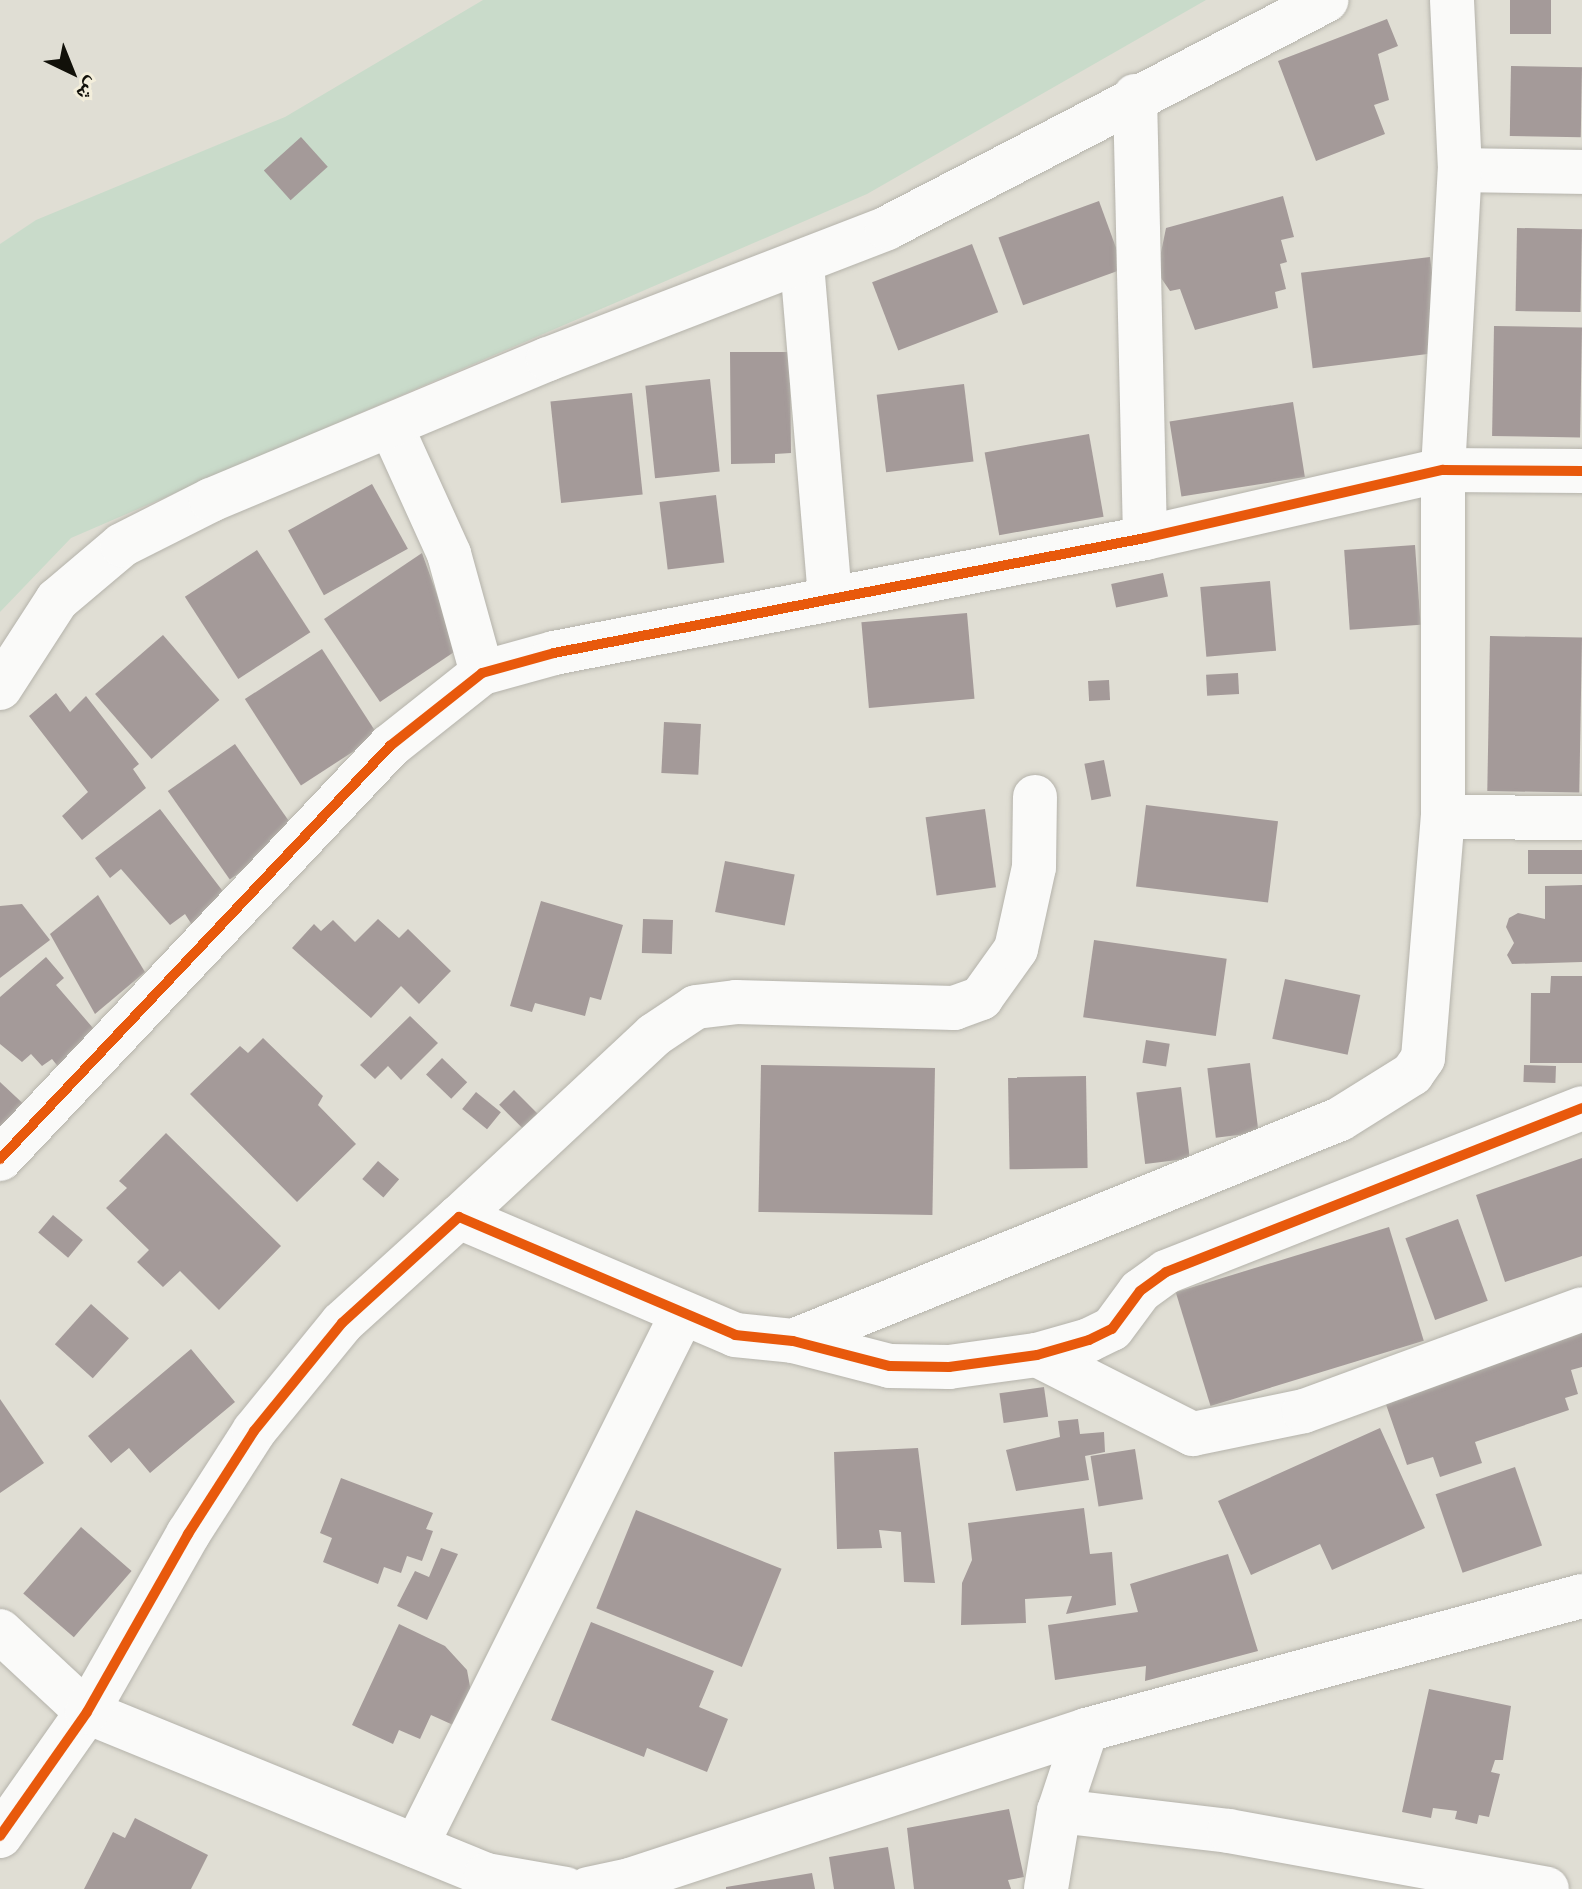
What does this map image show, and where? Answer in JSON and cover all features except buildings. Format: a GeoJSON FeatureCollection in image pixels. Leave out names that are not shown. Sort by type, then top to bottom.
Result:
{"type":"FeatureCollection","features":[{"type":"Feature","properties":{"kind":"street"},"geometry":{"type":"LineString","coordinates":[[0,688],[57,600],[122,545],[211,500],[562,353],[802,264],[987,177],[1135,96],[1326,0]]}},
{"type":"Feature","properties":{"kind":"street"},"geometry":{"type":"LineString","coordinates":[[793,1341],[1340,1119],[1412,1074],[1427,1049],[1443,817],[1443,470],[1460,170],[1452,0]]}},
{"type":"Feature","properties":{"kind":"street"},"geometry":{"type":"LineString","coordinates":[[1135,96],[1145,538]]}},
{"type":"Feature","properties":{"kind":"street"},"geometry":{"type":"LineString","coordinates":[[1460,170],[1582,172]]}},
{"type":"Feature","properties":{"kind":"street"},"geometry":{"type":"LineString","coordinates":[[802,264],[830,597]]}},
{"type":"Feature","properties":{"kind":"street"},"geometry":{"type":"LineString","coordinates":[[391,426],[449,554],[482,673]]}},
{"type":"Feature","properties":{"kind":"street"},"geometry":{"type":"LineString","coordinates":[[0,1159],[390,746],[482,673],[554,653],[1145,538],[1443,470],[1582,471]]}},
{"type":"Feature","properties":{"kind":"street"},"geometry":{"type":"LineString","coordinates":[[0,1836],[87,1712],[188,1534],[289,1385],[361,1303],[459,1217],[654,1035],[696,1007],[736,1002],[954,1008],[981,998],[1016,949],[1034,867],[1035,797]]}},
{"type":"Feature","properties":{"kind":"street"},"geometry":{"type":"LineString","coordinates":[[1443,817],[1582,818]]}},
{"type":"Feature","properties":{"kind":"street"},"geometry":{"type":"LineString","coordinates":[[459,1217],[681,1316],[735,1335],[793,1341],[902,1367],[1037,1355],[1112,1329],[1140,1291],[1166,1272],[1582,1108]]}},
{"type":"Feature","properties":{"kind":"street"},"geometry":{"type":"LineString","coordinates":[[1037,1355],[1193,1434],[1304,1411],[1582,1309]]}},
{"type":"Feature","properties":{"kind":"street"},"geometry":{"type":"LineString","coordinates":[[416,1846],[681,1316]]}},
{"type":"Feature","properties":{"kind":"street"},"geometry":{"type":"LineString","coordinates":[[588,1889],[633,1884],[1086,1730],[1582,1596]]}},
{"type":"Feature","properties":{"kind":"street"},"geometry":{"type":"LineString","coordinates":[[0,1631],[87,1712],[486,1875],[566,1889]]}},
{"type":"Feature","properties":{"kind":"street"},"geometry":{"type":"LineString","coordinates":[[1046,1889],[1059,1811],[1086,1730]]}},
{"type":"Feature","properties":{"kind":"street"},"geometry":{"type":"LineString","coordinates":[[1059,1811],[1229,1831],[1547,1889]]}},
{"type":"Feature","properties":{"kind":"green space"},"geometry":{"type":"Polygon","coordinates":[[[483,0],[1206,0],[867,194],[71,538],[0,612],[0,244],[36,220],[285,117],[483,0]]]}},
{"type":"Feature","properties":{"kind":"cycle path"},"geometry":{"type":"LineString","coordinates":[[0,1159],[390,746],[482,673],[554,653],[1145,538],[1443,470],[1582,471]]}},
{"type":"Feature","properties":{"kind":"cycle path"},"geometry":{"type":"LineString","coordinates":[[0,1836],[87,1712],[188,1534],[254,1431],[342,1323],[459,1217],[735,1335],[793,1341],[890,1366],[949,1367],[1037,1355],[1089,1340],[1112,1329],[1140,1291],[1166,1272],[1582,1108]]}}]}
